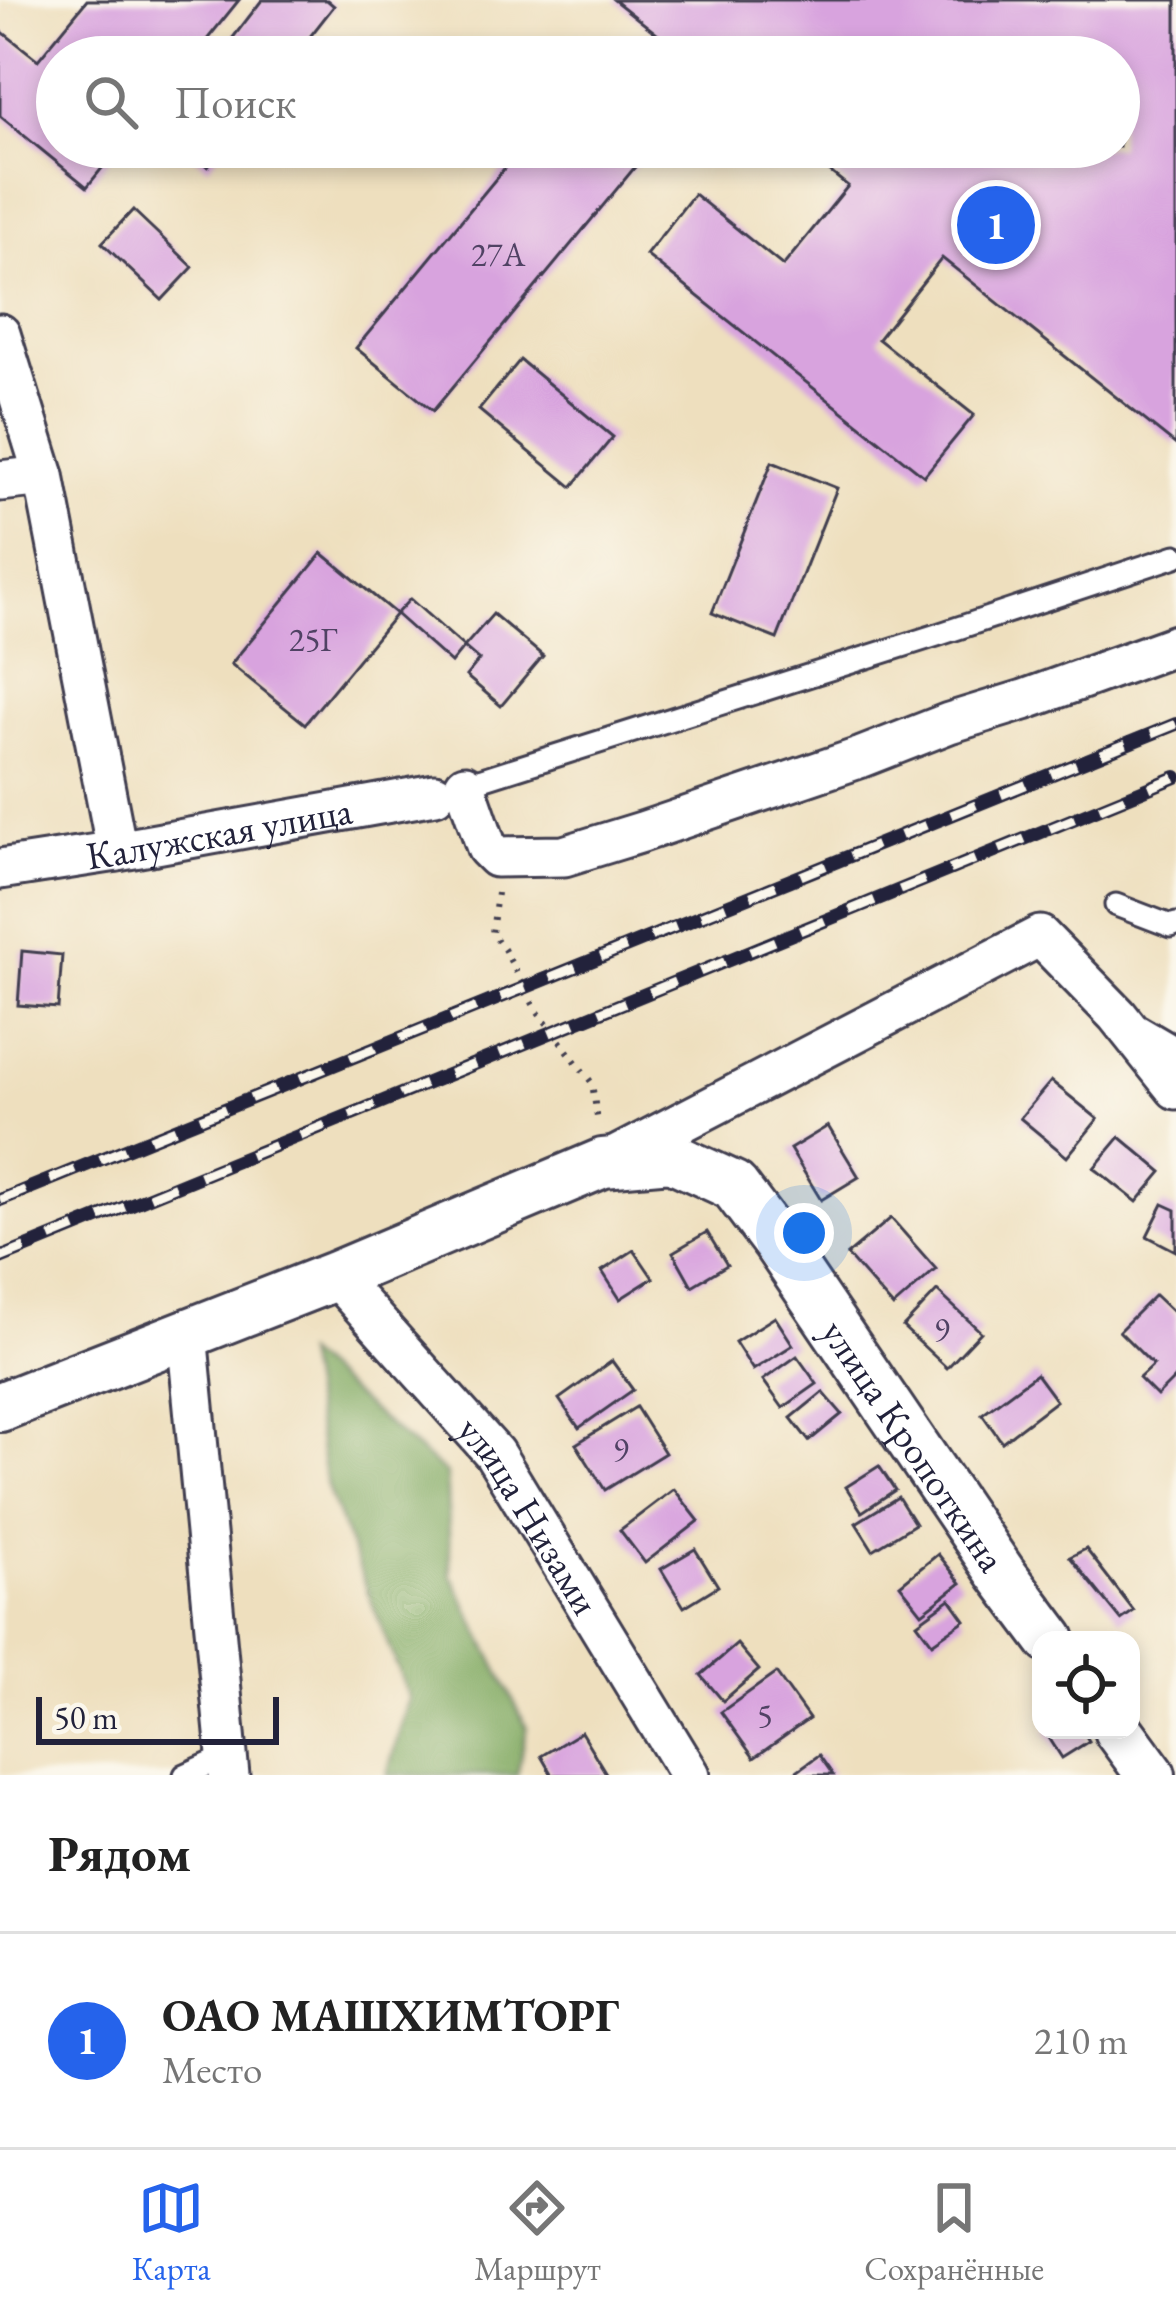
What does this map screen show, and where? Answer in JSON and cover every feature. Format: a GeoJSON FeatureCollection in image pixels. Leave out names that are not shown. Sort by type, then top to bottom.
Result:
{"type":"FeatureCollection","features":[{"type":"Feature","properties":{"kind":"street"},"geometry":{"type":"LineString","coordinates":[[0,334],[44,476],[117,851]]}},
{"type":"Feature","properties":{"kind":"street"},"geometry":{"type":"LineString","coordinates":[[0,481],[44,476]]}},
{"type":"Feature","properties":{"kind":"street"},"geometry":{"type":"LineString","coordinates":[[450,789],[496,857],[563,856],[862,757],[1176,645]]}},
{"type":"Feature","properties":{"kind":"street","name":"Калужская улица"},"geometry":{"type":"LineString","coordinates":[[0,869],[450,789]]}},
{"type":"Feature","properties":{"kind":"street"},"geometry":{"type":"LineString","coordinates":[[603,1163],[1040,936],[1118,1015],[1176,1089]]}},
{"type":"Feature","properties":{"kind":"street","name":"улица Кропоткина"},"geometry":{"type":"LineString","coordinates":[[0,1407],[335,1276],[603,1163],[671,1157],[734,1186],[1044,1631]]}},
{"type":"Feature","properties":{"kind":"street","name":"улица Низами"},"geometry":{"type":"LineString","coordinates":[[335,1276],[494,1454],[690,1775]]}},
{"type":"Feature","properties":{"kind":"street"},"geometry":{"type":"LineString","coordinates":[[187,1334],[228,1766]]}},
{"type":"Feature","properties":{"kind":"street"},"geometry":{"type":"LineString","coordinates":[[1125,1739],[1151,1775]]}},
{"type":"Feature","properties":{"kind":"lane"},"geometry":{"type":"LineString","coordinates":[[450,789],[1176,556]]}},
{"type":"Feature","properties":{"kind":"lane"},"geometry":{"type":"LineString","coordinates":[[1116,905],[1176,924]]}},
{"type":"Feature","properties":{"kind":"lane"},"geometry":{"type":"LineString","coordinates":[[1118,1015],[1176,1048]]}},
{"type":"Feature","properties":{"kind":"lane"},"geometry":{"type":"LineString","coordinates":[[185,1775],[228,1766]]}},
{"type":"Feature","properties":{"kind":"path"},"geometry":{"type":"LineString","coordinates":[[502,858],[492,933],[536,1008],[592,1083],[603,1163]]}},
{"type":"Feature","properties":{"kind":"green space"},"geometry":{"type":"Polygon","coordinates":[[[304,1354],[446,1474],[451,1574],[527,1728],[517,1775],[387,1775],[409,1698],[327,1487],[304,1354]]]}},
{"type":"Feature","properties":{"kind":"building"},"geometry":{"type":"Polygon","coordinates":[[[87,0],[239,0],[210,36],[58,36],[87,0]]]}},
{"type":"Feature","properties":{"kind":"building"},"geometry":{"type":"Polygon","coordinates":[[[262,0],[327,0],[334,6],[310,36],[234,36],[262,0]]]}},
{"type":"Feature","properties":{"kind":"building"},"geometry":{"type":"Polygon","coordinates":[[[614,0],[1176,0],[1176,445],[942,258],[878,339],[974,415],[924,476],[646,255],[694,194],[783,266],[848,186],[825,168],[1140,168],[1140,36],[659,36],[614,0]]]}},
{"type":"Feature","properties":{"kind":"building"},"geometry":{"type":"Polygon","coordinates":[[[0,30],[36,58],[36,145],[0,116],[0,30]]]}},
{"type":"Feature","properties":{"kind":"building"},"geometry":{"type":"Polygon","coordinates":[[[64,168],[102,168],[87,187],[64,168]]]}},
{"type":"Feature","properties":{"kind":"building"},"geometry":{"type":"Polygon","coordinates":[[[505,168],[634,168],[433,411],[356,348],[505,168]]]}},
{"type":"Feature","properties":{"kind":"building"},"geometry":{"type":"Polygon","coordinates":[[[133,210],[193,267],[162,300],[102,243],[133,210]]]}},
{"type":"Feature","properties":{"kind":"building"},"geometry":{"type":"Polygon","coordinates":[[[520,360],[613,437],[572,487],[479,410],[520,360]]]}},
{"type":"Feature","properties":{"kind":"building"},"geometry":{"type":"Polygon","coordinates":[[[772,462],[837,488],[777,639],[712,613],[772,462]]]}},
{"type":"Feature","properties":{"kind":"building"},"geometry":{"type":"Polygon","coordinates":[[[322,553],[396,614],[305,724],[231,664],[322,553]]]}},
{"type":"Feature","properties":{"kind":"building"},"geometry":{"type":"Polygon","coordinates":[[[410,599],[464,647],[451,663],[396,614],[410,599]]]}},
{"type":"Feature","properties":{"kind":"building"},"geometry":{"type":"Polygon","coordinates":[[[493,614],[543,656],[501,706],[466,676],[479,660],[464,647],[493,614]]]}},
{"type":"Feature","properties":{"kind":"building"},"geometry":{"type":"Polygon","coordinates":[[[22,951],[62,955],[58,1008],[18,1005],[22,951]]]}},
{"type":"Feature","properties":{"kind":"building"},"geometry":{"type":"Polygon","coordinates":[[[1051,1081],[1098,1119],[1067,1157],[1020,1118],[1051,1081]]]}},
{"type":"Feature","properties":{"kind":"building"},"geometry":{"type":"Polygon","coordinates":[[[828,1126],[859,1177],[821,1200],[790,1149],[828,1126]]]}},
{"type":"Feature","properties":{"kind":"building"},"geometry":{"type":"Polygon","coordinates":[[[1120,1137],[1162,1172],[1137,1202],[1094,1168],[1120,1137]]]}},
{"type":"Feature","properties":{"kind":"building"},"geometry":{"type":"Polygon","coordinates":[[[1163,1204],[1176,1210],[1176,1251],[1147,1236],[1163,1204]]]}},
{"type":"Feature","properties":{"kind":"building"},"geometry":{"type":"Polygon","coordinates":[[[891,1218],[936,1269],[893,1307],[847,1255],[891,1218]]]}},
{"type":"Feature","properties":{"kind":"building"},"geometry":{"type":"Polygon","coordinates":[[[707,1232],[727,1265],[692,1286],[673,1252],[707,1232]]]}},
{"type":"Feature","properties":{"kind":"building"},"geometry":{"type":"Polygon","coordinates":[[[634,1250],[653,1278],[620,1299],[602,1271],[634,1250]]]}},
{"type":"Feature","properties":{"kind":"building"},"geometry":{"type":"Polygon","coordinates":[[[937,1291],[981,1332],[947,1368],[903,1327],[937,1291]]]}},
{"type":"Feature","properties":{"kind":"building"},"geometry":{"type":"Polygon","coordinates":[[[1155,1295],[1176,1315],[1176,1377],[1157,1396],[1139,1378],[1153,1365],[1119,1331],[1155,1295]]]}},
{"type":"Feature","properties":{"kind":"building"},"geometry":{"type":"Polygon","coordinates":[[[775,1317],[793,1345],[753,1370],[735,1342],[775,1317]]]}},
{"type":"Feature","properties":{"kind":"building"},"geometry":{"type":"Polygon","coordinates":[[[797,1356],[817,1384],[783,1408],[763,1380],[797,1356]]]}},
{"type":"Feature","properties":{"kind":"building"},"geometry":{"type":"Polygon","coordinates":[[[612,1361],[633,1390],[579,1428],[559,1399],[612,1361]]]}},
{"type":"Feature","properties":{"kind":"building"},"geometry":{"type":"Polygon","coordinates":[[[1036,1374],[1056,1401],[1002,1442],[982,1414],[1036,1374]]]}},
{"type":"Feature","properties":{"kind":"building"},"geometry":{"type":"Polygon","coordinates":[[[823,1392],[842,1414],[809,1441],[791,1418],[823,1392]]]}},
{"type":"Feature","properties":{"kind":"building"},"geometry":{"type":"Polygon","coordinates":[[[636,1407],[665,1453],[605,1490],[576,1444],[636,1407]]]}},
{"type":"Feature","properties":{"kind":"building"},"geometry":{"type":"Polygon","coordinates":[[[879,1466],[895,1490],[862,1512],[846,1487],[879,1466]]]}},
{"type":"Feature","properties":{"kind":"building"},"geometry":{"type":"Polygon","coordinates":[[[674,1489],[699,1521],[645,1563],[620,1530],[674,1489]]]}},
{"type":"Feature","properties":{"kind":"building"},"geometry":{"type":"Polygon","coordinates":[[[898,1497],[915,1524],[873,1550],[856,1523],[898,1497]]]}},
{"type":"Feature","properties":{"kind":"building"},"geometry":{"type":"Polygon","coordinates":[[[695,1549],[718,1586],[684,1607],[661,1569],[695,1549]]]}},
{"type":"Feature","properties":{"kind":"building"},"geometry":{"type":"Polygon","coordinates":[[[1086,1549],[1134,1611],[1121,1620],[1070,1557],[1086,1549]]]}},
{"type":"Feature","properties":{"kind":"building"},"geometry":{"type":"Polygon","coordinates":[[[938,1554],[961,1583],[922,1613],[900,1585],[938,1554]]]}},
{"type":"Feature","properties":{"kind":"building"},"geometry":{"type":"Polygon","coordinates":[[[950,1599],[965,1620],[932,1643],[917,1623],[950,1599]]]}},
{"type":"Feature","properties":{"kind":"building"},"geometry":{"type":"Polygon","coordinates":[[[737,1644],[759,1670],[723,1701],[701,1675],[737,1644]]]}},
{"type":"Feature","properties":{"kind":"building"},"geometry":{"type":"Polygon","coordinates":[[[776,1673],[809,1719],[754,1758],[721,1712],[776,1673]]]}},
{"type":"Feature","properties":{"kind":"building"},"geometry":{"type":"Polygon","coordinates":[[[581,1732],[607,1775],[552,1775],[541,1756],[581,1732]]]}},
{"type":"Feature","properties":{"kind":"building"},"geometry":{"type":"Polygon","coordinates":[[[1050,1739],[1088,1739],[1089,1741],[1062,1758],[1050,1739]]]}},
{"type":"Feature","properties":{"kind":"building"},"geometry":{"type":"Polygon","coordinates":[[[819,1755],[833,1775],[791,1775],[819,1755]]]}},
{"type":"Feature","properties":{"kind":"railway"},"geometry":{"type":"LineString","coordinates":[[0,1200],[1176,724]]}},
{"type":"Feature","properties":{"kind":"railway"},"geometry":{"type":"LineString","coordinates":[[0,1258],[1176,777]]}},
{"type":"Feature","properties":{"kind":"place","name":"ОАО МАШХИМТОРГ"},"geometry":{"type":"Point","coordinates":[996,225]}}]}
